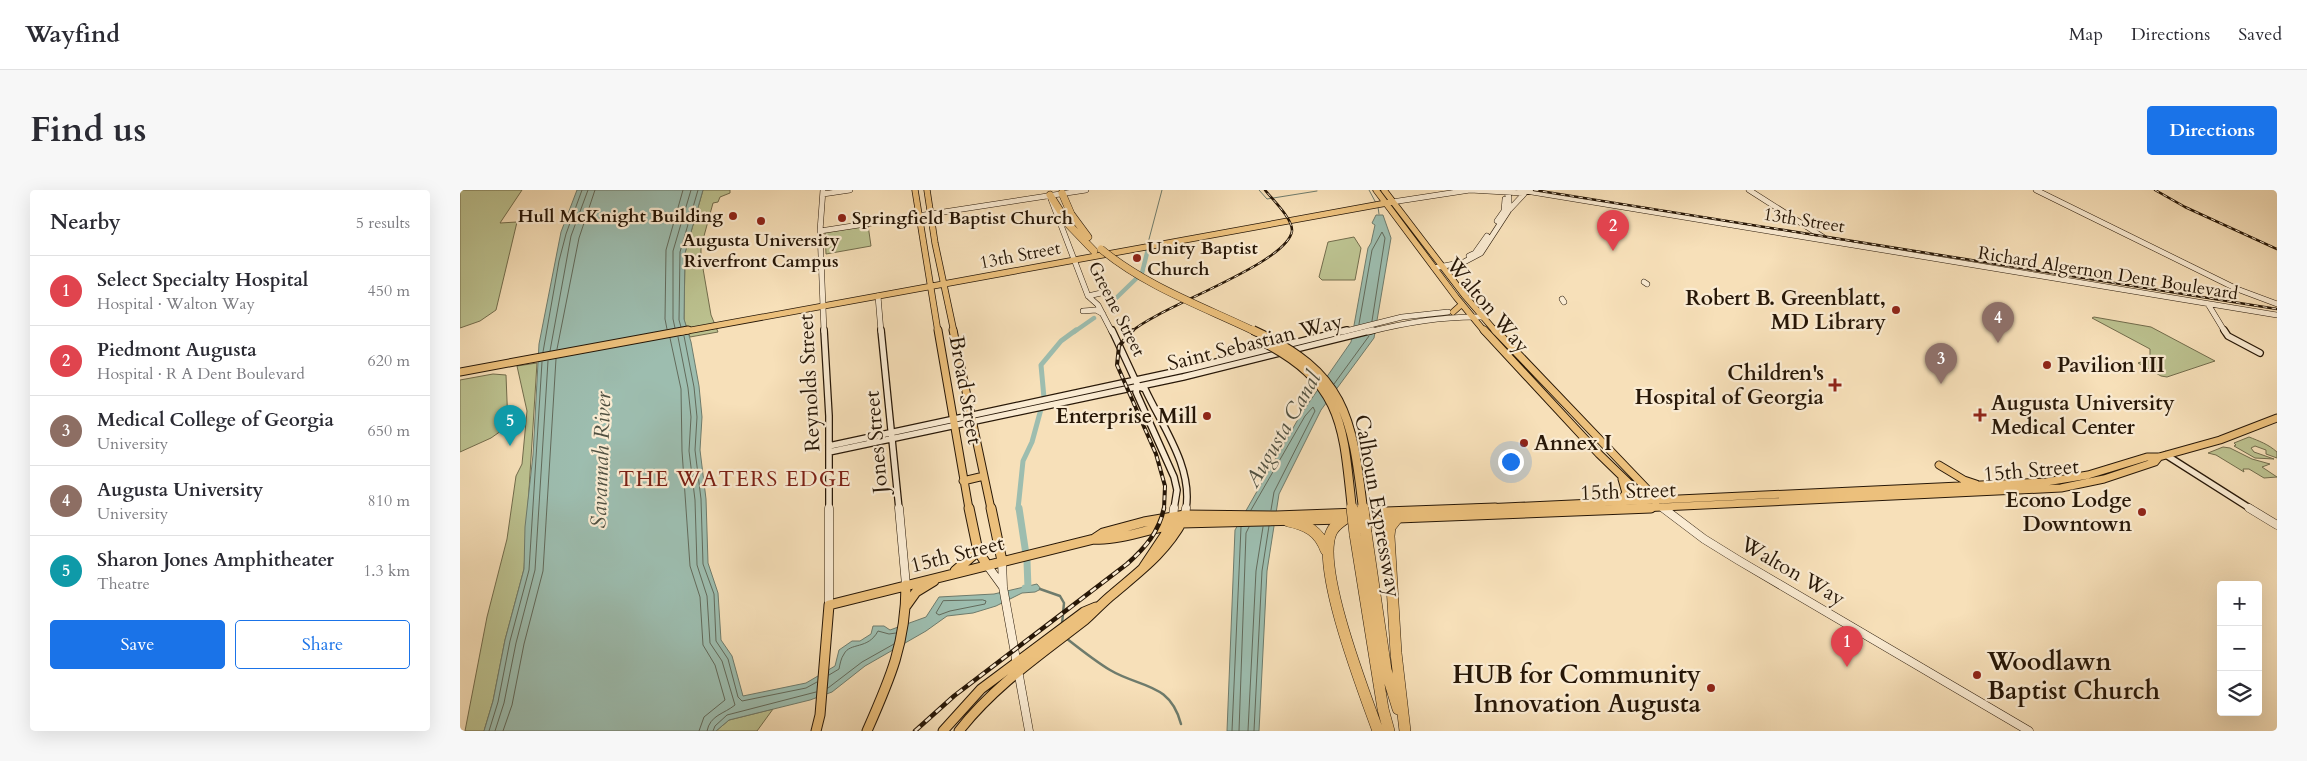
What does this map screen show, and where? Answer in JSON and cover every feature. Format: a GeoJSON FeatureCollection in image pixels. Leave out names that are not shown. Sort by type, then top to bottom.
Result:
{"type":"FeatureCollection","features":[{"type":"Feature","properties":{"kind":"highway","name":"Calhoun Expressway"},"geometry":{"type":"LineString","coordinates":[[1061,192],[1079,227],[1097,250]]}},
{"type":"Feature","properties":{"kind":"highway","name":"Calhoun Expressway"},"geometry":{"type":"LineString","coordinates":[[1049,193],[1069,225],[1097,250],[1142,285],[1279,351],[1299,365],[1316,381],[1332,402],[1338,419],[1361,533],[1386,670],[1405,731]]}},
{"type":"Feature","properties":{"kind":"highway"},"geometry":{"type":"LineString","coordinates":[[1378,731],[1344,631],[1328,542],[1331,533],[1344,519],[1357,512],[1384,527],[1390,536]]}},
{"type":"Feature","properties":{"kind":"highway"},"geometry":{"type":"LineString","coordinates":[[1397,518],[1390,527],[1390,536],[1396,654],[1405,731]]}},
{"type":"Feature","properties":{"kind":"highway"},"geometry":{"type":"LineString","coordinates":[[1288,521],[1302,523],[1314,530],[1323,540],[1329,555]]}},
{"type":"Feature","properties":{"kind":"highway","name":"Calhoun Expressway"},"geometry":{"type":"LineString","coordinates":[[1361,533],[1383,709],[1389,731]]}},
{"type":"Feature","properties":{"kind":"main road"},"geometry":{"type":"LineString","coordinates":[[823,192],[850,190]]}},
{"type":"Feature","properties":{"kind":"main road","name":"Broad Street"},"geometry":{"type":"LineString","coordinates":[[915,190],[930,287],[955,422],[963,481],[978,551],[1003,587]]}},
{"type":"Feature","properties":{"kind":"main road","name":"Broad Street"},"geometry":{"type":"LineString","coordinates":[[926,190],[935,243],[1004,570],[1003,587],[1006,607],[1029,731]]}},
{"type":"Feature","properties":{"kind":"main road"},"geometry":{"type":"LineString","coordinates":[[820,231],[1049,193],[1086,190]]}},
{"type":"Feature","properties":{"kind":"main road","name":"Walton Way"},"geometry":{"type":"LineString","coordinates":[[1376,190],[1462,304],[1477,315],[1518,355],[1646,488],[1651,498]]}},
{"type":"Feature","properties":{"kind":"main road","name":"Walton Way"},"geometry":{"type":"LineString","coordinates":[[1384,190],[1385,202],[1442,265],[1509,357],[1634,488],[1738,560],[2029,731]]}},
{"type":"Feature","properties":{"kind":"main road","name":"13th Street"},"geometry":{"type":"LineString","coordinates":[[1423,196],[1452,190]]}},
{"type":"Feature","properties":{"kind":"main road","name":"13th Street"},"geometry":{"type":"LineString","coordinates":[[460,372],[822,307],[1385,202],[1470,190],[1522,192],[1826,239],[1934,259]]}},
{"type":"Feature","properties":{"kind":"main road"},"geometry":{"type":"LineString","coordinates":[[1505,190],[1509,197],[1509,210]]}},
{"type":"Feature","properties":{"kind":"main road"},"geometry":{"type":"LineString","coordinates":[[1433,267],[1464,259],[1475,253],[1504,211],[1505,199],[1503,194],[1505,190]]}},
{"type":"Feature","properties":{"kind":"main road"},"geometry":{"type":"LineString","coordinates":[[1749,190],[1832,243]]}},
{"type":"Feature","properties":{"kind":"main road"},"geometry":{"type":"LineString","coordinates":[[2036,190],[2237,289],[2277,304]]}},
{"type":"Feature","properties":{"kind":"main road","name":"Reynolds Street"},"geometry":{"type":"LineString","coordinates":[[823,192],[820,231],[829,449],[829,605]]}},
{"type":"Feature","properties":{"kind":"main road"},"geometry":{"type":"LineString","coordinates":[[1442,265],[1464,262],[1481,253],[1522,192],[1934,259]]}},
{"type":"Feature","properties":{"kind":"main road","name":"Greene Street"},"geometry":{"type":"LineString","coordinates":[[1049,193],[1088,296],[1104,314],[1136,383],[1136,392],[1176,483],[1176,503],[1173,516],[1165,535],[1142,570]]}},
{"type":"Feature","properties":{"kind":"main road"},"geometry":{"type":"LineString","coordinates":[[924,245],[935,243]]}},
{"type":"Feature","properties":{"kind":"main road","name":"Richard Algernon Dent Boulevard"},"geometry":{"type":"LineString","coordinates":[[1934,259],[2277,315]]}},
{"type":"Feature","properties":{"kind":"main road"},"geometry":{"type":"LineString","coordinates":[[1088,296],[1101,294]]}},
{"type":"Feature","properties":{"kind":"main road","name":"Jones Street"},"geometry":{"type":"LineString","coordinates":[[878,296],[906,585]]}},
{"type":"Feature","properties":{"kind":"main road"},"geometry":{"type":"LineString","coordinates":[[1451,314],[1462,304]]}},
{"type":"Feature","properties":{"kind":"main road"},"geometry":{"type":"LineString","coordinates":[[2208,304],[2228,336],[2260,353]]}},
{"type":"Feature","properties":{"kind":"main road"},"geometry":{"type":"LineString","coordinates":[[1083,311],[1096,310],[1104,314]]}},
{"type":"Feature","properties":{"kind":"main road","name":"Saint Sebastian Way"},"geometry":{"type":"LineString","coordinates":[[1059,400],[1113,385],[1136,383],[1275,356],[1404,322],[1451,314]]}},
{"type":"Feature","properties":{"kind":"main road","name":"Saint Sebastian Way"},"geometry":{"type":"LineString","coordinates":[[829,449],[1059,400],[1119,390],[1136,383],[1246,354],[1402,317],[1451,314],[1477,315]]}},
{"type":"Feature","properties":{"kind":"main road"},"geometry":{"type":"LineString","coordinates":[[937,326],[953,322]]}},
{"type":"Feature","properties":{"kind":"main road"},"geometry":{"type":"LineString","coordinates":[[1246,354],[1250,361]]}},
{"type":"Feature","properties":{"kind":"main road"},"geometry":{"type":"LineString","coordinates":[[1509,357],[1518,355]]}},
{"type":"Feature","properties":{"kind":"main road"},"geometry":{"type":"LineString","coordinates":[[1113,385],[1123,379],[1130,371]]}},
{"type":"Feature","properties":{"kind":"main road","name":"Greene Street"},"geometry":{"type":"LineString","coordinates":[[959,731],[1001,684],[1018,672],[1048,644],[1154,562],[1165,549],[1183,519],[1188,497],[1182,469],[1145,389],[1136,383]]}},
{"type":"Feature","properties":{"kind":"main road"},"geometry":{"type":"LineString","coordinates":[[1119,390],[1131,392],[1139,397]]}},
{"type":"Feature","properties":{"kind":"main road","name":"15th Street"},"geometry":{"type":"LineString","coordinates":[[1094,539],[1103,533],[1173,516],[1183,519],[1275,518],[1357,512],[1619,502],[1651,498],[2046,482],[2072,479],[2148,457],[2162,456],[2220,440],[2277,418]]}},
{"type":"Feature","properties":{"kind":"main road"},"geometry":{"type":"LineString","coordinates":[[2162,456],[2277,525]]}},
{"type":"Feature","properties":{"kind":"main road","name":"15th Street"},"geometry":{"type":"LineString","coordinates":[[1275,518],[1288,521],[1370,519],[2044,490],[2073,486],[2118,474],[2155,462],[2162,456]]}},
{"type":"Feature","properties":{"kind":"main road"},"geometry":{"type":"LineString","coordinates":[[1939,465],[1964,480],[1982,486]]}},
{"type":"Feature","properties":{"kind":"main road"},"geometry":{"type":"LineString","coordinates":[[1613,468],[1625,484],[1626,493],[1619,502]]}},
{"type":"Feature","properties":{"kind":"main road"},"geometry":{"type":"LineString","coordinates":[[2073,486],[2109,474],[2110,469]]}},
{"type":"Feature","properties":{"kind":"main road"},"geometry":{"type":"LineString","coordinates":[[963,481],[984,476]]}},
{"type":"Feature","properties":{"kind":"main road","name":"15th Street"},"geometry":{"type":"LineString","coordinates":[[829,605],[1042,551],[1094,539],[1105,540],[1169,525],[1183,519]]}},
{"type":"Feature","properties":{"kind":"main road"},"geometry":{"type":"LineString","coordinates":[[906,608],[916,592],[967,562],[978,551]]}},
{"type":"Feature","properties":{"kind":"main road"},"geometry":{"type":"LineString","coordinates":[[867,731],[893,674],[903,641],[906,585]]}},
{"type":"Feature","properties":{"kind":"main road"},"geometry":{"type":"LineString","coordinates":[[816,731],[820,715],[829,605]]}},
{"type":"Feature","properties":{"kind":"main road","name":"Greene Street"},"geometry":{"type":"LineString","coordinates":[[943,731],[981,689],[1017,661],[1048,644]]}},
{"type":"Feature","properties":{"kind":"green space"},"geometry":{"type":"Polygon","coordinates":[[[460,190],[522,190],[500,223],[517,222],[496,310],[480,321],[460,328],[460,190]]]}},
{"type":"Feature","properties":{"kind":"green space"},"geometry":{"type":"Polygon","coordinates":[[[703,190],[730,190],[730,193],[720,197],[718,202],[713,203],[701,247],[711,315],[718,332],[690,337],[684,320],[685,253],[703,190]]]}},
{"type":"Feature","properties":{"kind":"green space"},"geometry":{"type":"Polygon","coordinates":[[[868,225],[871,246],[826,254],[825,232],[868,225]]]}},
{"type":"Feature","properties":{"kind":"green space"},"geometry":{"type":"Polygon","coordinates":[[[1354,237],[1361,248],[1355,280],[1322,280],[1319,277],[1328,242],[1354,237]]]}},
{"type":"Feature","properties":{"kind":"green space"},"geometry":{"type":"Polygon","coordinates":[[[2092,318],[2151,327],[2215,361],[2167,377],[2161,376],[2138,363],[2150,359],[2150,349],[2092,318]]]}},
{"type":"Feature","properties":{"kind":"green space"},"geometry":{"type":"Polygon","coordinates":[[[537,363],[524,569],[505,640],[493,701],[484,731],[465,731],[487,617],[507,539],[516,476],[522,464],[527,411],[517,366],[537,363]]]}},
{"type":"Feature","properties":{"kind":"green space"},"geometry":{"type":"Polygon","coordinates":[[[493,374],[506,375],[508,426],[491,438],[460,452],[460,380],[493,374]]]}},
{"type":"Feature","properties":{"kind":"green space"},"geometry":{"type":"Polygon","coordinates":[[[2249,437],[2274,449],[2277,452],[2277,458],[2266,454],[2266,450],[2255,446],[2251,448],[2254,452],[2274,459],[2255,458],[2234,446],[2236,445],[2234,443],[2249,437]]]}},
{"type":"Feature","properties":{"kind":"green space"},"geometry":{"type":"Polygon","coordinates":[[[2223,447],[2270,464],[2262,467],[2277,477],[2264,478],[2249,469],[2243,469],[2244,472],[2216,455],[2208,453],[2223,447]]]}},
{"type":"Feature","properties":{"kind":"green space"},"geometry":{"type":"Polygon","coordinates":[[[773,709],[757,731],[716,731],[729,720],[773,709]]]}},
{"type":"Feature","properties":{"kind":"water","name":"Savannah River"},"geometry":{"type":"Polygon","coordinates":[[[577,190],[703,190],[685,253],[684,319],[691,342],[699,386],[702,417],[700,450],[706,499],[708,563],[718,593],[721,640],[732,656],[743,696],[806,683],[835,666],[839,650],[852,641],[860,641],[871,634],[873,626],[884,626],[890,630],[926,617],[939,597],[994,594],[1037,584],[1041,589],[1035,592],[1022,593],[996,606],[973,613],[947,616],[926,631],[865,666],[832,692],[810,700],[729,720],[716,731],[484,731],[493,701],[505,640],[524,569],[525,527],[533,455],[539,344],[561,232],[577,190]]]}},
{"type":"Feature","properties":{"kind":"water"},"geometry":{"type":"Polygon","coordinates":[[[1376,215],[1383,215],[1391,238],[1374,338],[1321,410],[1279,494],[1267,571],[1259,731],[1227,731],[1235,530],[1301,414],[1351,342],[1368,248],[1375,225],[1372,223],[1376,215]]]}},
{"type":"Feature","properties":{"kind":"waterway"},"geometry":{"type":"LineString","coordinates":[[1148,243],[1162,190]]}},
{"type":"Feature","properties":{"kind":"waterway"},"geometry":{"type":"LineString","coordinates":[[1259,190],[1267,199],[1317,191]]}},
{"type":"Feature","properties":{"kind":"waterway"},"geometry":{"type":"LineString","coordinates":[[1369,190],[1376,203]]}},
{"type":"Feature","properties":{"kind":"waterway","name":"Augusta Canal"},"geometry":{"type":"LineString","coordinates":[[1378,207],[1379,214]]}},
{"type":"Feature","properties":{"kind":"waterway"},"geometry":{"type":"LineString","coordinates":[[1110,304],[1142,273],[1148,249]]}},
{"type":"Feature","properties":{"kind":"waterway"},"geometry":{"type":"LineString","coordinates":[[1074,332],[1094,318]]}},
{"type":"Feature","properties":{"kind":"waterway"},"geometry":{"type":"LineString","coordinates":[[1018,509],[1023,461],[1032,442],[1044,398],[1041,365],[1061,341],[1076,330]]}},
{"type":"Feature","properties":{"kind":"waterway"},"geometry":{"type":"LineString","coordinates":[[1019,508],[1027,561],[1028,588],[1025,588]]}},
{"type":"Feature","properties":{"kind":"waterway"},"geometry":{"type":"LineString","coordinates":[[1040,589],[1060,596],[1064,603],[1062,624]]}},
{"type":"Feature","properties":{"kind":"waterway"},"geometry":{"type":"LineString","coordinates":[[1066,638],[1110,670],[1162,693],[1176,710],[1181,724]]}},
{"type":"Feature","properties":{"kind":"railway"},"geometry":{"type":"LineString","coordinates":[[1132,332],[1168,310],[1247,271],[1285,244],[1292,231],[1291,226],[1286,215],[1265,190]]}},
{"type":"Feature","properties":{"kind":"railway"},"geometry":{"type":"LineString","coordinates":[[1534,190],[2277,309]]}},
{"type":"Feature","properties":{"kind":"railway"},"geometry":{"type":"LineString","coordinates":[[2155,190],[2185,207],[2277,249]]}},
{"type":"Feature","properties":{"kind":"railway"},"geometry":{"type":"LineString","coordinates":[[1132,332],[1119,346],[1117,365],[1156,454],[1165,486],[1164,509]]}},
{"type":"Feature","properties":{"kind":"railway"},"geometry":{"type":"LineString","coordinates":[[915,731],[954,696],[1127,564],[1140,552],[1155,532],[1164,508]]}},
{"type":"Feature","properties":{"kind":"place","name":"Hull McKnight Building"},"geometry":{"type":"Point","coordinates":[733,216]}},
{"type":"Feature","properties":{"kind":"place","name":"Springfield Baptist Church"},"geometry":{"type":"Point","coordinates":[842,218]}},
{"type":"Feature","properties":{"kind":"place","name":"Augusta University Riverfront Campus"},"geometry":{"type":"Point","coordinates":[761,221]}},
{"type":"Feature","properties":{"kind":"place","name":"Piedmont Augusta"},"geometry":{"type":"Point","coordinates":[1613,251]}},
{"type":"Feature","properties":{"kind":"place","name":"Unity Baptist Church"},"geometry":{"type":"Point","coordinates":[1137,258]}},
{"type":"Feature","properties":{"kind":"place","name":"Robert B. Greenblatt, MD Library"},"geometry":{"type":"Point","coordinates":[1896,310]}},
{"type":"Feature","properties":{"kind":"place","name":"Augusta University"},"geometry":{"type":"Point","coordinates":[1998,343]}},
{"type":"Feature","properties":{"kind":"place","name":"Pavilion III"},"geometry":{"type":"Point","coordinates":[2047,365]}},
{"type":"Feature","properties":{"kind":"place","name":"Medical College of Georgia"},"geometry":{"type":"Point","coordinates":[1941,384]}},
{"type":"Feature","properties":{"kind":"place","name":"Children's Hospital of Georgia"},"geometry":{"type":"Point","coordinates":[1835,385]}},
{"type":"Feature","properties":{"kind":"place","name":"Augusta University Medical Center"},"geometry":{"type":"Point","coordinates":[1980,415]}},
{"type":"Feature","properties":{"kind":"place","name":"Enterprise Mill"},"geometry":{"type":"Point","coordinates":[1207,416]}},
{"type":"Feature","properties":{"kind":"place","name":"Annex I"},"geometry":{"type":"Point","coordinates":[1524,443]}},
{"type":"Feature","properties":{"kind":"place","name":"Sharon Jones Amphitheater"},"geometry":{"type":"Point","coordinates":[510,446]}},
{"type":"Feature","properties":{"kind":"place","name":"Econo Lodge Downtown"},"geometry":{"type":"Point","coordinates":[2142,512]}},
{"type":"Feature","properties":{"kind":"place","name":"Select Specialty Hospital"},"geometry":{"type":"Point","coordinates":[1847,667]}},
{"type":"Feature","properties":{"kind":"place","name":"Woodlawn Baptist Church"},"geometry":{"type":"Point","coordinates":[1977,675]}},
{"type":"Feature","properties":{"kind":"place","name":"HUB for Community Innovation Augusta"},"geometry":{"type":"Point","coordinates":[1711,688]}},
{"type":"Feature","properties":{"kind":"district","name":"THE WATERS EDGE"},"geometry":{"type":"Point","coordinates":[735,478]}}]}
